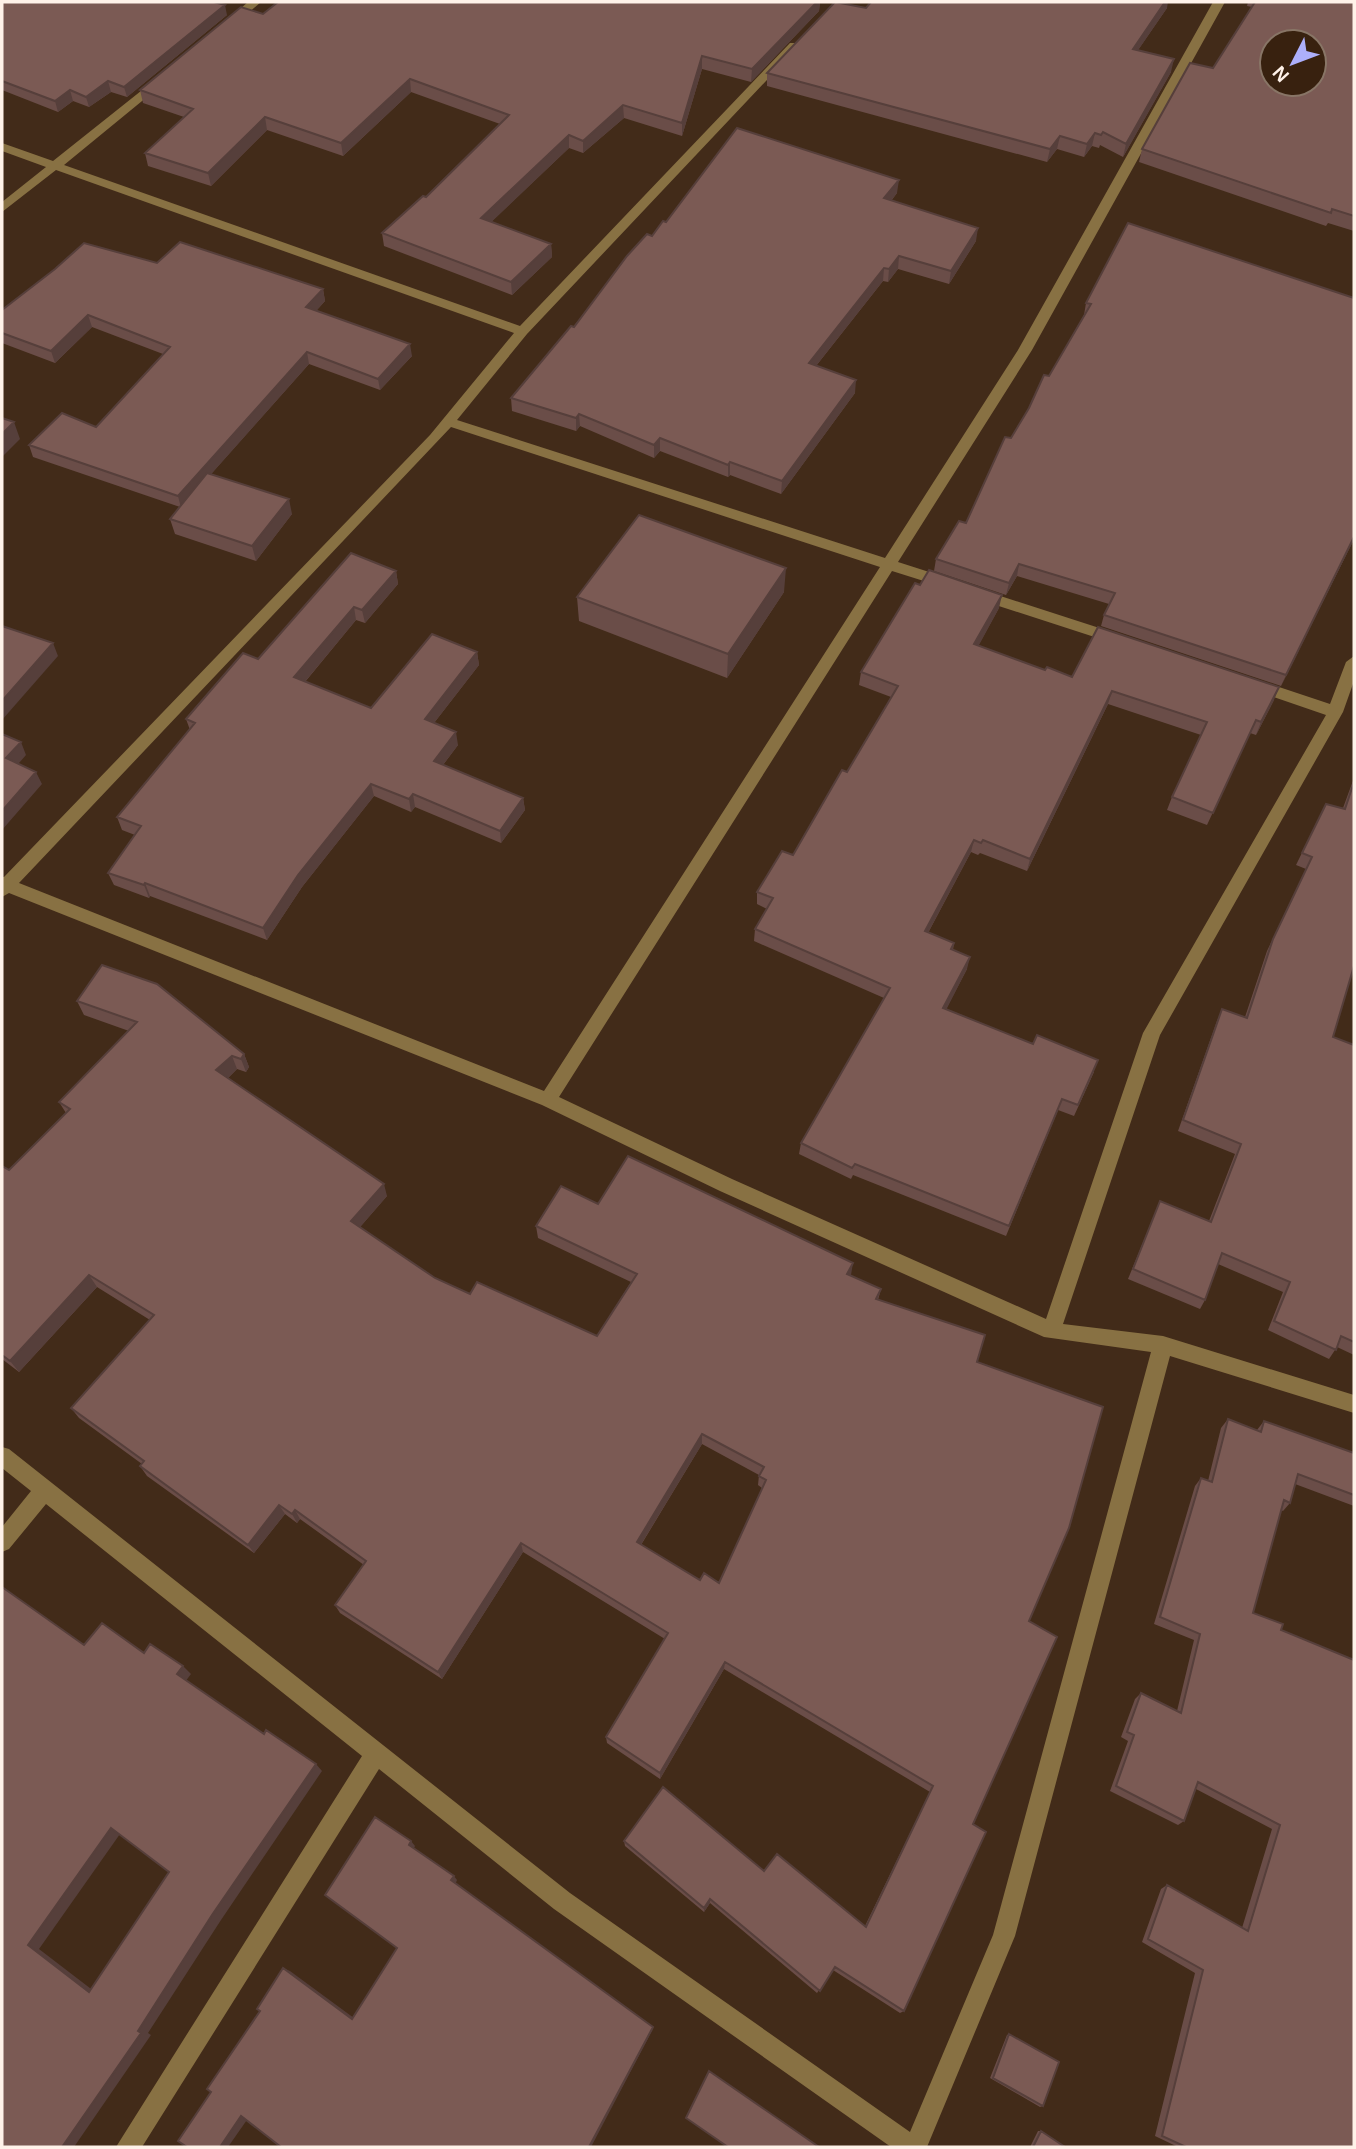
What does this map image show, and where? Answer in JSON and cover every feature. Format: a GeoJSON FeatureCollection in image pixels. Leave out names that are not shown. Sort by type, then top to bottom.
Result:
{"type":"FeatureCollection","features":[{"type":"Feature","properties":{"kind":"street"},"geometry":{"type":"LineString","coordinates":[[223,29],[255,2]]}},
{"type":"Feature","properties":{"kind":"street"},"geometry":{"type":"LineString","coordinates":[[548,1100],[1025,350],[1219,2]]}},
{"type":"Feature","properties":{"kind":"street"},"geometry":{"type":"LineString","coordinates":[[808,32],[522,331],[449,422],[3,886],[548,1100],[726,1185],[1051,1331],[1163,1345],[1354,1404]]}},
{"type":"Feature","properties":{"kind":"street"},"geometry":{"type":"LineString","coordinates":[[2,208],[170,73]]}},
{"type":"Feature","properties":{"kind":"street"},"geometry":{"type":"LineString","coordinates":[[2,147],[522,331]]}},
{"type":"Feature","properties":{"kind":"street"},"geometry":{"type":"LineString","coordinates":[[449,422],[1125,642]]}},
{"type":"Feature","properties":{"kind":"street"},"geometry":{"type":"LineString","coordinates":[[1051,1331],[1152,1033],[1349,690],[1354,662]]}},
{"type":"Feature","properties":{"kind":"street"},"geometry":{"type":"LineString","coordinates":[[1243,681],[1335,712]]}},
{"type":"Feature","properties":{"kind":"street"},"geometry":{"type":"LineString","coordinates":[[2,1457],[562,1901],[913,2147],[1004,1936],[1163,1345]]}},
{"type":"Feature","properties":{"kind":"street"},"geometry":{"type":"LineString","coordinates":[[2,1542],[44,1490]]}},
{"type":"Feature","properties":{"kind":"street"},"geometry":{"type":"LineString","coordinates":[[128,2147],[376,1755]]}},
{"type":"Feature","properties":{"kind":"building"},"geometry":{"type":"Polygon","coordinates":[[[2,2],[214,2],[225,5],[124,87],[108,81],[86,97],[70,90],[55,101],[2,81],[2,2]]]}},
{"type":"Feature","properties":{"kind":"building"},"geometry":{"type":"Polygon","coordinates":[[[278,2],[817,2],[752,69],[702,56],[682,123],[623,105],[583,141],[569,135],[481,218],[551,244],[511,282],[382,233],[423,196],[426,197],[509,115],[410,79],[341,143],[265,117],[208,173],[145,153],[193,109],[140,90],[241,7],[263,14],[278,2]]]}},
{"type":"Feature","properties":{"kind":"building"},"geometry":{"type":"Polygon","coordinates":[[[835,2],[866,8],[871,2],[1165,2],[1133,49],[1174,59],[1126,144],[1103,132],[1101,135],[1095,133],[1087,144],[1060,136],[1050,149],[767,73],[835,2]]]}},
{"type":"Feature","properties":{"kind":"building"},"geometry":{"type":"Polygon","coordinates":[[[1255,2],[1354,2],[1354,216],[1332,209],[1331,213],[1142,149],[1190,63],[1213,68],[1255,2]]]}},
{"type":"Feature","properties":{"kind":"building"},"geometry":{"type":"Polygon","coordinates":[[[737,128],[899,180],[884,198],[978,228],[951,271],[899,256],[889,269],[884,268],[809,363],[856,380],[782,481],[730,462],[728,465],[660,438],[654,445],[579,414],[576,418],[511,398],[571,326],[574,327],[627,256],[647,234],[652,236],[663,221],[666,222],[737,128]]]}},
{"type":"Feature","properties":{"kind":"building"},"geometry":{"type":"Polygon","coordinates":[[[1128,223],[1354,298],[1354,537],[1286,675],[1104,615],[1115,593],[1019,564],[1009,583],[936,559],[959,521],[966,523],[1005,437],[1011,438],[1044,375],[1049,376],[1091,304],[1086,303],[1128,223]]]}},
{"type":"Feature","properties":{"kind":"building"},"geometry":{"type":"Polygon","coordinates":[[[180,242],[323,289],[306,307],[410,344],[378,379],[307,352],[178,496],[29,445],[62,413],[96,427],[170,347],[88,315],[51,351],[2,333],[2,310],[84,243],[157,263],[180,242]]]}},
{"type":"Feature","properties":{"kind":"building"},"geometry":{"type":"Polygon","coordinates":[[[2,418],[14,422],[2,434],[2,418]]]}},
{"type":"Feature","properties":{"kind":"building"},"geometry":{"type":"Polygon","coordinates":[[[207,473],[289,499],[252,546],[170,519],[207,473]]]}},
{"type":"Feature","properties":{"kind":"building"},"geometry":{"type":"Polygon","coordinates":[[[639,515],[786,568],[728,654],[577,597],[639,515]]]}},
{"type":"Feature","properties":{"kind":"building"},"geometry":{"type":"Polygon","coordinates":[[[351,553],[396,571],[362,610],[354,607],[294,677],[371,708],[432,634],[477,652],[425,719],[456,732],[434,761],[523,798],[500,831],[413,794],[409,799],[371,784],[298,875],[263,928],[145,883],[144,885],[108,873],[141,826],[117,817],[195,723],[186,719],[243,653],[258,659],[351,553]]]}},
{"type":"Feature","properties":{"kind":"building"},"geometry":{"type":"Polygon","coordinates":[[[929,570],[1002,595],[974,644],[1045,670],[1047,667],[1072,677],[1098,627],[1279,687],[1261,722],[1256,720],[1213,813],[1172,797],[1207,722],[1112,691],[1030,859],[983,840],[981,843],[974,840],[925,931],[954,943],[951,949],[970,957],[943,1008],[1033,1044],[1037,1035],[1098,1060],[1078,1105],[1062,1099],[1009,1226],[855,1164],[852,1168],[801,1143],[890,988],[755,929],[773,898],[757,892],[782,851],[793,855],[842,770],[847,772],[898,686],[861,672],[915,583],[920,585],[929,570]]]}},
{"type":"Feature","properties":{"kind":"building"},"geometry":{"type":"Polygon","coordinates":[[[2,626],[53,643],[2,701],[2,626]]]}},
{"type":"Feature","properties":{"kind":"building"},"geometry":{"type":"Polygon","coordinates":[[[2,734],[21,742],[6,758],[36,772],[2,811],[2,734]]]}},
{"type":"Feature","properties":{"kind":"building"},"geometry":{"type":"Polygon","coordinates":[[[1354,782],[1354,966],[1333,1037],[1354,1045],[1354,1342],[1341,1336],[1336,1350],[1274,1321],[1290,1282],[1222,1253],[1205,1300],[1133,1269],[1160,1201],[1211,1222],[1241,1144],[1183,1120],[1222,1009],[1247,1018],[1273,939],[1312,857],[1302,853],[1326,804],[1345,809],[1354,782]]]}},
{"type":"Feature","properties":{"kind":"building"},"geometry":{"type":"Polygon","coordinates":[[[102,965],[157,984],[244,1054],[241,1059],[232,1056],[216,1070],[384,1184],[351,1221],[435,1278],[470,1294],[477,1282],[597,1336],[637,1274],[536,1226],[561,1186],[598,1204],[628,1156],[853,1263],[847,1274],[881,1289],[876,1299],[985,1335],[977,1362],[1103,1407],[1069,1528],[1029,1621],[1057,1637],[973,1824],[986,1832],[904,2011],[835,1967],[820,1991],[710,1899],[704,1908],[624,1841],[663,1787],[764,1871],[777,1854],[866,1927],[933,1786],[725,1662],[660,1773],[606,1737],[668,1633],[521,1543],[438,1672],[335,1605],[366,1561],[295,1510],[292,1514],[279,1505],[248,1545],[140,1466],[144,1461],[71,1408],[154,1315],[89,1275],[10,1361],[2,1355],[2,1166],[9,1170],[70,1109],[59,1102],[137,1022],[77,1001],[102,965]],[[702,1434],[637,1542],[700,1580],[704,1573],[719,1583],[766,1480],[759,1476],[764,1467],[702,1434]]]}},
{"type":"Feature","properties":{"kind":"building"},"geometry":{"type":"Polygon","coordinates":[[[1228,1419],[1261,1432],[1264,1421],[1354,1453],[1354,1495],[1298,1474],[1290,1503],[1284,1500],[1253,1613],[1283,1624],[1281,1630],[1354,1660],[1354,2147],[1186,2147],[1162,2136],[1203,1970],[1148,1939],[1167,1885],[1248,1931],[1280,1825],[1198,1782],[1184,1821],[1116,1786],[1134,1735],[1127,1732],[1141,1693],[1181,1713],[1200,1634],[1160,1617],[1201,1478],[1212,1482],[1228,1419]]]}},
{"type":"Feature","properties":{"kind":"building"},"geometry":{"type":"Polygon","coordinates":[[[2,1587],[84,1645],[102,1623],[144,1653],[150,1644],[183,1666],[177,1674],[264,1734],[266,1730],[316,1764],[212,1915],[138,2031],[141,2033],[62,2147],[2,2147],[2,1587]],[[111,1828],[28,1945],[89,1992],[169,1872],[111,1828]]]}},
{"type":"Feature","properties":{"kind":"building"},"geometry":{"type":"Polygon","coordinates":[[[375,1817],[411,1841],[409,1845],[454,1876],[451,1880],[653,2027],[589,2147],[281,2147],[241,2116],[220,2147],[187,2147],[178,2141],[211,2092],[207,2089],[260,2011],[257,2009],[283,1968],[352,2019],[397,1948],[325,1895],[375,1817]]]}},
{"type":"Feature","properties":{"kind":"building"},"geometry":{"type":"Polygon","coordinates":[[[1009,2034],[1059,2062],[1043,2106],[993,2078],[1009,2034]]]}},
{"type":"Feature","properties":{"kind":"building"},"geometry":{"type":"Polygon","coordinates":[[[709,2071],[819,2147],[728,2147],[686,2118],[709,2071]]]}},
{"type":"Feature","properties":{"kind":"building"},"geometry":{"type":"Polygon","coordinates":[[[1041,2131],[1065,2147],[1033,2147],[1041,2131]]]}}]}
